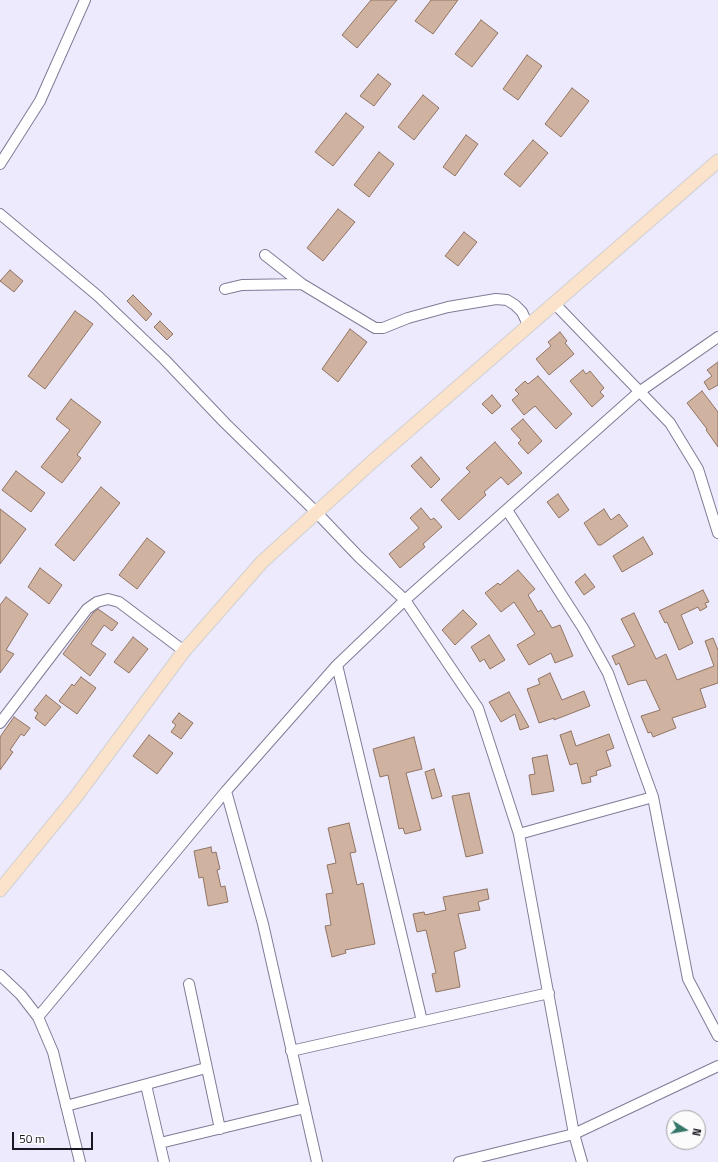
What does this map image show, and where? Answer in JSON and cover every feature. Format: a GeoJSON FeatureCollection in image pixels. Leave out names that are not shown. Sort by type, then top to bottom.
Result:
{"type":"FeatureCollection","features":[{"type":"Feature","properties":{"kind":"main road"},"geometry":{"type":"LineString","coordinates":[[0,890],[75,798],[184,651],[242,583],[373,462],[718,161]]}},
{"type":"Feature","properties":{"kind":"street"},"geometry":{"type":"LineString","coordinates":[[0,164],[40,101],[85,0]]}},
{"type":"Feature","properties":{"kind":"street"},"geometry":{"type":"LineString","coordinates":[[0,214],[98,296],[164,358],[225,423],[317,513],[359,557],[405,600],[478,708],[519,834],[574,1134],[582,1162]]}},
{"type":"Feature","properties":{"kind":"street"},"geometry":{"type":"LineString","coordinates":[[265,255],[302,284],[375,328],[382,328],[408,318],[448,307],[496,299],[507,300],[516,305],[522,312],[529,327]]}},
{"type":"Feature","properties":{"kind":"street"},"geometry":{"type":"LineString","coordinates":[[225,289],[242,285],[302,284]]}},
{"type":"Feature","properties":{"kind":"street"},"geometry":{"type":"LineString","coordinates":[[555,304],[670,423],[698,469],[718,533]]}},
{"type":"Feature","properties":{"kind":"street"},"geometry":{"type":"LineString","coordinates":[[38,1017],[226,791],[337,665],[405,600],[639,392],[718,337]]}},
{"type":"Feature","properties":{"kind":"street"},"geometry":{"type":"LineString","coordinates":[[507,510],[583,628],[608,673],[653,797],[688,979],[718,1036]]}},
{"type":"Feature","properties":{"kind":"street"},"geometry":{"type":"LineString","coordinates":[[0,723],[87,609],[97,602],[108,599],[119,602],[184,651]]}},
{"type":"Feature","properties":{"kind":"street"},"geometry":{"type":"LineString","coordinates":[[337,665],[422,1021]]}},
{"type":"Feature","properties":{"kind":"street"},"geometry":{"type":"LineString","coordinates":[[226,791],[263,924],[317,1162]]}},
{"type":"Feature","properties":{"kind":"street"},"geometry":{"type":"LineString","coordinates":[[519,834],[653,797]]}},
{"type":"Feature","properties":{"kind":"street"},"geometry":{"type":"LineString","coordinates":[[0,975],[20,995],[38,1017],[53,1052],[80,1162]]}},
{"type":"Feature","properties":{"kind":"street"},"geometry":{"type":"LineString","coordinates":[[189,984],[220,1129]]}},
{"type":"Feature","properties":{"kind":"street"},"geometry":{"type":"LineString","coordinates":[[291,1050],[549,993]]}},
{"type":"Feature","properties":{"kind":"street"},"geometry":{"type":"LineString","coordinates":[[464,1161],[574,1134],[718,1066]]}},
{"type":"Feature","properties":{"kind":"street"},"geometry":{"type":"LineString","coordinates":[[66,1106],[206,1068]]}},
{"type":"Feature","properties":{"kind":"street"},"geometry":{"type":"LineString","coordinates":[[146,1085],[164,1162]]}},
{"type":"Feature","properties":{"kind":"street"},"geometry":{"type":"LineString","coordinates":[[160,1143],[305,1108]]}},
{"type":"Feature","properties":{"kind":"building"},"geometry":{"type":"Polygon","coordinates":[[[371,0],[397,0],[357,48],[342,35],[371,0]]]}},
{"type":"Feature","properties":{"kind":"building"},"geometry":{"type":"Polygon","coordinates":[[[431,0],[458,0],[433,34],[415,21],[431,0]]]}},
{"type":"Feature","properties":{"kind":"building"},"geometry":{"type":"Polygon","coordinates":[[[481,20],[498,33],[472,67],[455,54],[481,20]]]}},
{"type":"Feature","properties":{"kind":"building"},"geometry":{"type":"Polygon","coordinates":[[[527,55],[542,66],[518,100],[503,89],[527,55]]]}},
{"type":"Feature","properties":{"kind":"building"},"geometry":{"type":"Polygon","coordinates":[[[378,74],[391,84],[374,106],[360,96],[378,74]]]}},
{"type":"Feature","properties":{"kind":"building"},"geometry":{"type":"Polygon","coordinates":[[[572,88],[589,101],[561,137],[545,124],[572,88]]]}},
{"type":"Feature","properties":{"kind":"building"},"geometry":{"type":"Polygon","coordinates":[[[423,95],[439,108],[414,140],[398,127],[423,95]]]}},
{"type":"Feature","properties":{"kind":"building"},"geometry":{"type":"Polygon","coordinates":[[[346,113],[364,127],[333,166],[315,152],[346,113]]]}},
{"type":"Feature","properties":{"kind":"building"},"geometry":{"type":"Polygon","coordinates":[[[466,135],[478,144],[455,176],[443,167],[466,135]]]}},
{"type":"Feature","properties":{"kind":"building"},"geometry":{"type":"Polygon","coordinates":[[[533,140],[548,153],[520,187],[504,174],[533,140]]]}},
{"type":"Feature","properties":{"kind":"building"},"geometry":{"type":"Polygon","coordinates":[[[379,152],[394,164],[369,197],[354,185],[379,152]]]}},
{"type":"Feature","properties":{"kind":"building"},"geometry":{"type":"Polygon","coordinates":[[[338,209],[355,222],[323,261],[307,248],[338,209]]]}},
{"type":"Feature","properties":{"kind":"building"},"geometry":{"type":"Polygon","coordinates":[[[464,232],[477,242],[458,266],[445,256],[464,232]]]}},
{"type":"Feature","properties":{"kind":"building"},"geometry":{"type":"Polygon","coordinates":[[[10,270],[23,281],[14,292],[0,281],[10,270]]]}},
{"type":"Feature","properties":{"kind":"building"},"geometry":{"type":"Polygon","coordinates":[[[133,295],[152,314],[146,321],[127,301],[133,295]]]}},
{"type":"Feature","properties":{"kind":"building"},"geometry":{"type":"Polygon","coordinates":[[[75,311],[93,324],[45,389],[28,376],[75,311]]]}},
{"type":"Feature","properties":{"kind":"building"},"geometry":{"type":"Polygon","coordinates":[[[160,321],[173,334],[167,340],[154,327],[160,321]]]}},
{"type":"Feature","properties":{"kind":"building"},"geometry":{"type":"Polygon","coordinates":[[[350,329],[367,342],[338,382],[322,369],[350,329]]]}},
{"type":"Feature","properties":{"kind":"building"},"geometry":{"type":"Polygon","coordinates":[[[560,332],[567,341],[565,343],[574,354],[549,375],[536,359],[551,346],[548,342],[560,332]]]}},
{"type":"Feature","properties":{"kind":"building"},"geometry":{"type":"Polygon","coordinates":[[[718,362],[718,385],[709,390],[704,382],[712,376],[707,370],[718,362]]]}},
{"type":"Feature","properties":{"kind":"building"},"geometry":{"type":"Polygon","coordinates":[[[583,370],[586,374],[590,371],[604,388],[600,392],[604,396],[592,407],[570,381],[583,370]]]}},
{"type":"Feature","properties":{"kind":"building"},"geometry":{"type":"Polygon","coordinates":[[[538,376],[572,414],[556,429],[535,406],[524,415],[512,400],[519,394],[515,390],[525,381],[528,384],[538,376]]]}},
{"type":"Feature","properties":{"kind":"building"},"geometry":{"type":"Polygon","coordinates":[[[702,391],[718,412],[718,447],[706,430],[707,429],[687,403],[702,391]]]}},
{"type":"Feature","properties":{"kind":"building"},"geometry":{"type":"Polygon","coordinates":[[[492,395],[501,406],[492,414],[482,404],[492,395]]]}},
{"type":"Feature","properties":{"kind":"building"},"geometry":{"type":"Polygon","coordinates":[[[71,399],[101,422],[77,455],[81,458],[62,483],[41,467],[70,430],[56,419],[71,399]]]}},
{"type":"Feature","properties":{"kind":"building"},"geometry":{"type":"Polygon","coordinates":[[[523,419],[542,441],[528,454],[518,443],[521,440],[511,429],[523,419]]]}},
{"type":"Feature","properties":{"kind":"building"},"geometry":{"type":"Polygon","coordinates":[[[495,442],[522,473],[508,485],[501,477],[484,492],[486,495],[459,520],[441,500],[470,472],[466,468],[495,442]]]}},
{"type":"Feature","properties":{"kind":"building"},"geometry":{"type":"Polygon","coordinates":[[[421,457],[440,479],[431,488],[411,466],[421,457]]]}},
{"type":"Feature","properties":{"kind":"building"},"geometry":{"type":"Polygon","coordinates":[[[16,471],[45,493],[31,512],[2,490],[16,471]]]}},
{"type":"Feature","properties":{"kind":"building"},"geometry":{"type":"Polygon","coordinates":[[[101,487],[120,503],[74,561],[55,545],[101,487]]]}},
{"type":"Feature","properties":{"kind":"building"},"geometry":{"type":"Polygon","coordinates":[[[558,494],[569,510],[559,518],[547,502],[558,494]]]}},
{"type":"Feature","properties":{"kind":"building"},"geometry":{"type":"Polygon","coordinates":[[[421,508],[431,520],[434,518],[442,527],[423,544],[425,547],[400,568],[389,554],[419,528],[410,518],[421,508]]]}},
{"type":"Feature","properties":{"kind":"building"},"geometry":{"type":"Polygon","coordinates":[[[0,509],[26,529],[0,564],[0,509]]]}},
{"type":"Feature","properties":{"kind":"building"},"geometry":{"type":"Polygon","coordinates":[[[604,509],[611,520],[619,514],[628,526],[601,545],[598,545],[584,523],[604,509]]]}},
{"type":"Feature","properties":{"kind":"building"},"geometry":{"type":"Polygon","coordinates":[[[643,537],[653,554],[622,572],[613,556],[643,537]]]}},
{"type":"Feature","properties":{"kind":"building"},"geometry":{"type":"Polygon","coordinates":[[[147,538],[165,552],[137,589],[119,575],[147,538]]]}},
{"type":"Feature","properties":{"kind":"building"},"geometry":{"type":"Polygon","coordinates":[[[40,568],[62,585],[49,604],[28,587],[40,568]]]}},
{"type":"Feature","properties":{"kind":"building"},"geometry":{"type":"Polygon","coordinates":[[[518,570],[535,589],[528,595],[538,612],[541,610],[552,628],[560,625],[573,656],[555,663],[551,653],[529,665],[517,645],[535,634],[514,602],[501,612],[485,593],[498,583],[500,585],[518,570]]]}},
{"type":"Feature","properties":{"kind":"building"},"geometry":{"type":"Polygon","coordinates":[[[585,574],[595,587],[584,595],[575,582],[585,574]]]}},
{"type":"Feature","properties":{"kind":"building"},"geometry":{"type":"Polygon","coordinates":[[[703,590],[709,602],[705,603],[707,607],[700,611],[698,607],[681,615],[693,643],[679,650],[667,622],[665,623],[659,611],[703,590]]]}},
{"type":"Feature","properties":{"kind":"building"},"geometry":{"type":"Polygon","coordinates":[[[6,597],[28,614],[6,650],[14,654],[0,673],[0,605],[6,597]]]}},
{"type":"Feature","properties":{"kind":"building"},"geometry":{"type":"Polygon","coordinates":[[[98,609],[118,623],[112,631],[104,625],[91,644],[106,654],[90,676],[63,654],[93,613],[98,609]]]}},
{"type":"Feature","properties":{"kind":"building"},"geometry":{"type":"Polygon","coordinates":[[[463,610],[477,624],[455,645],[442,630],[463,610]]]}},
{"type":"Feature","properties":{"kind":"building"},"geometry":{"type":"Polygon","coordinates":[[[634,613],[656,659],[666,654],[677,680],[714,666],[705,641],[713,638],[718,650],[718,683],[700,689],[706,707],[672,718],[676,728],[653,737],[651,732],[648,733],[641,716],[660,710],[646,680],[628,685],[619,663],[616,665],[612,656],[635,646],[621,619],[634,613]]]}},
{"type":"Feature","properties":{"kind":"building"},"geometry":{"type":"Polygon","coordinates":[[[489,635],[505,660],[490,669],[484,659],[480,662],[471,647],[489,635]]]}},
{"type":"Feature","properties":{"kind":"building"},"geometry":{"type":"Polygon","coordinates":[[[133,637],[148,649],[129,673],[114,662],[133,637]]]}},
{"type":"Feature","properties":{"kind":"building"},"geometry":{"type":"Polygon","coordinates":[[[550,673],[562,700],[584,691],[590,706],[554,720],[554,718],[539,723],[527,689],[540,684],[538,679],[550,673]]]}},
{"type":"Feature","properties":{"kind":"building"},"geometry":{"type":"Polygon","coordinates":[[[81,677],[96,688],[77,714],[59,701],[72,684],[74,686],[81,677]]]}},
{"type":"Feature","properties":{"kind":"building"},"geometry":{"type":"Polygon","coordinates":[[[509,692],[529,727],[520,730],[515,714],[501,722],[489,702],[509,692]]]}},
{"type":"Feature","properties":{"kind":"building"},"geometry":{"type":"Polygon","coordinates":[[[46,695],[61,707],[45,726],[35,718],[38,713],[34,710],[46,695]]]}},
{"type":"Feature","properties":{"kind":"building"},"geometry":{"type":"Polygon","coordinates":[[[179,713],[193,723],[181,739],[171,732],[176,725],[172,722],[179,713]]]}},
{"type":"Feature","properties":{"kind":"building"},"geometry":{"type":"Polygon","coordinates":[[[14,717],[30,728],[24,736],[21,734],[10,750],[13,752],[0,770],[0,737],[14,717]]]}},
{"type":"Feature","properties":{"kind":"building"},"geometry":{"type":"Polygon","coordinates":[[[571,731],[576,746],[609,734],[614,748],[606,751],[611,766],[596,771],[597,775],[590,777],[591,782],[582,784],[577,763],[570,765],[560,735],[571,731]]]}},
{"type":"Feature","properties":{"kind":"building"},"geometry":{"type":"Polygon","coordinates":[[[149,735],[173,753],[157,774],[133,756],[149,735]]]}},
{"type":"Feature","properties":{"kind":"building"},"geometry":{"type":"Polygon","coordinates":[[[414,737],[422,769],[406,773],[421,830],[405,834],[403,828],[399,829],[388,775],[380,777],[373,749],[414,737]]]}},
{"type":"Feature","properties":{"kind":"building"},"geometry":{"type":"Polygon","coordinates":[[[547,755],[554,791],[532,795],[529,775],[535,774],[532,758],[547,755]]]}},
{"type":"Feature","properties":{"kind":"building"},"geometry":{"type":"Polygon","coordinates":[[[434,769],[442,796],[432,799],[425,772],[434,769]]]}},
{"type":"Feature","properties":{"kind":"building"},"geometry":{"type":"Polygon","coordinates":[[[469,793],[483,853],[466,857],[452,796],[469,793]]]}},
{"type":"Feature","properties":{"kind":"building"},"geometry":{"type":"Polygon","coordinates":[[[349,823],[356,852],[350,853],[357,885],[363,883],[375,944],[345,950],[346,953],[332,957],[325,926],[331,925],[326,894],[333,893],[327,865],[336,863],[328,828],[349,823]]]}},
{"type":"Feature","properties":{"kind":"building"},"geometry":{"type":"Polygon","coordinates":[[[211,847],[212,853],[216,852],[220,869],[217,870],[221,887],[225,886],[228,902],[208,906],[203,877],[199,878],[194,851],[211,847]]]}},
{"type":"Feature","properties":{"kind":"building"},"geometry":{"type":"Polygon","coordinates":[[[487,889],[489,899],[478,902],[480,910],[458,914],[466,948],[454,952],[460,987],[436,992],[432,974],[436,973],[426,930],[417,932],[413,914],[424,912],[425,915],[446,910],[443,897],[487,889]]]}}]}
